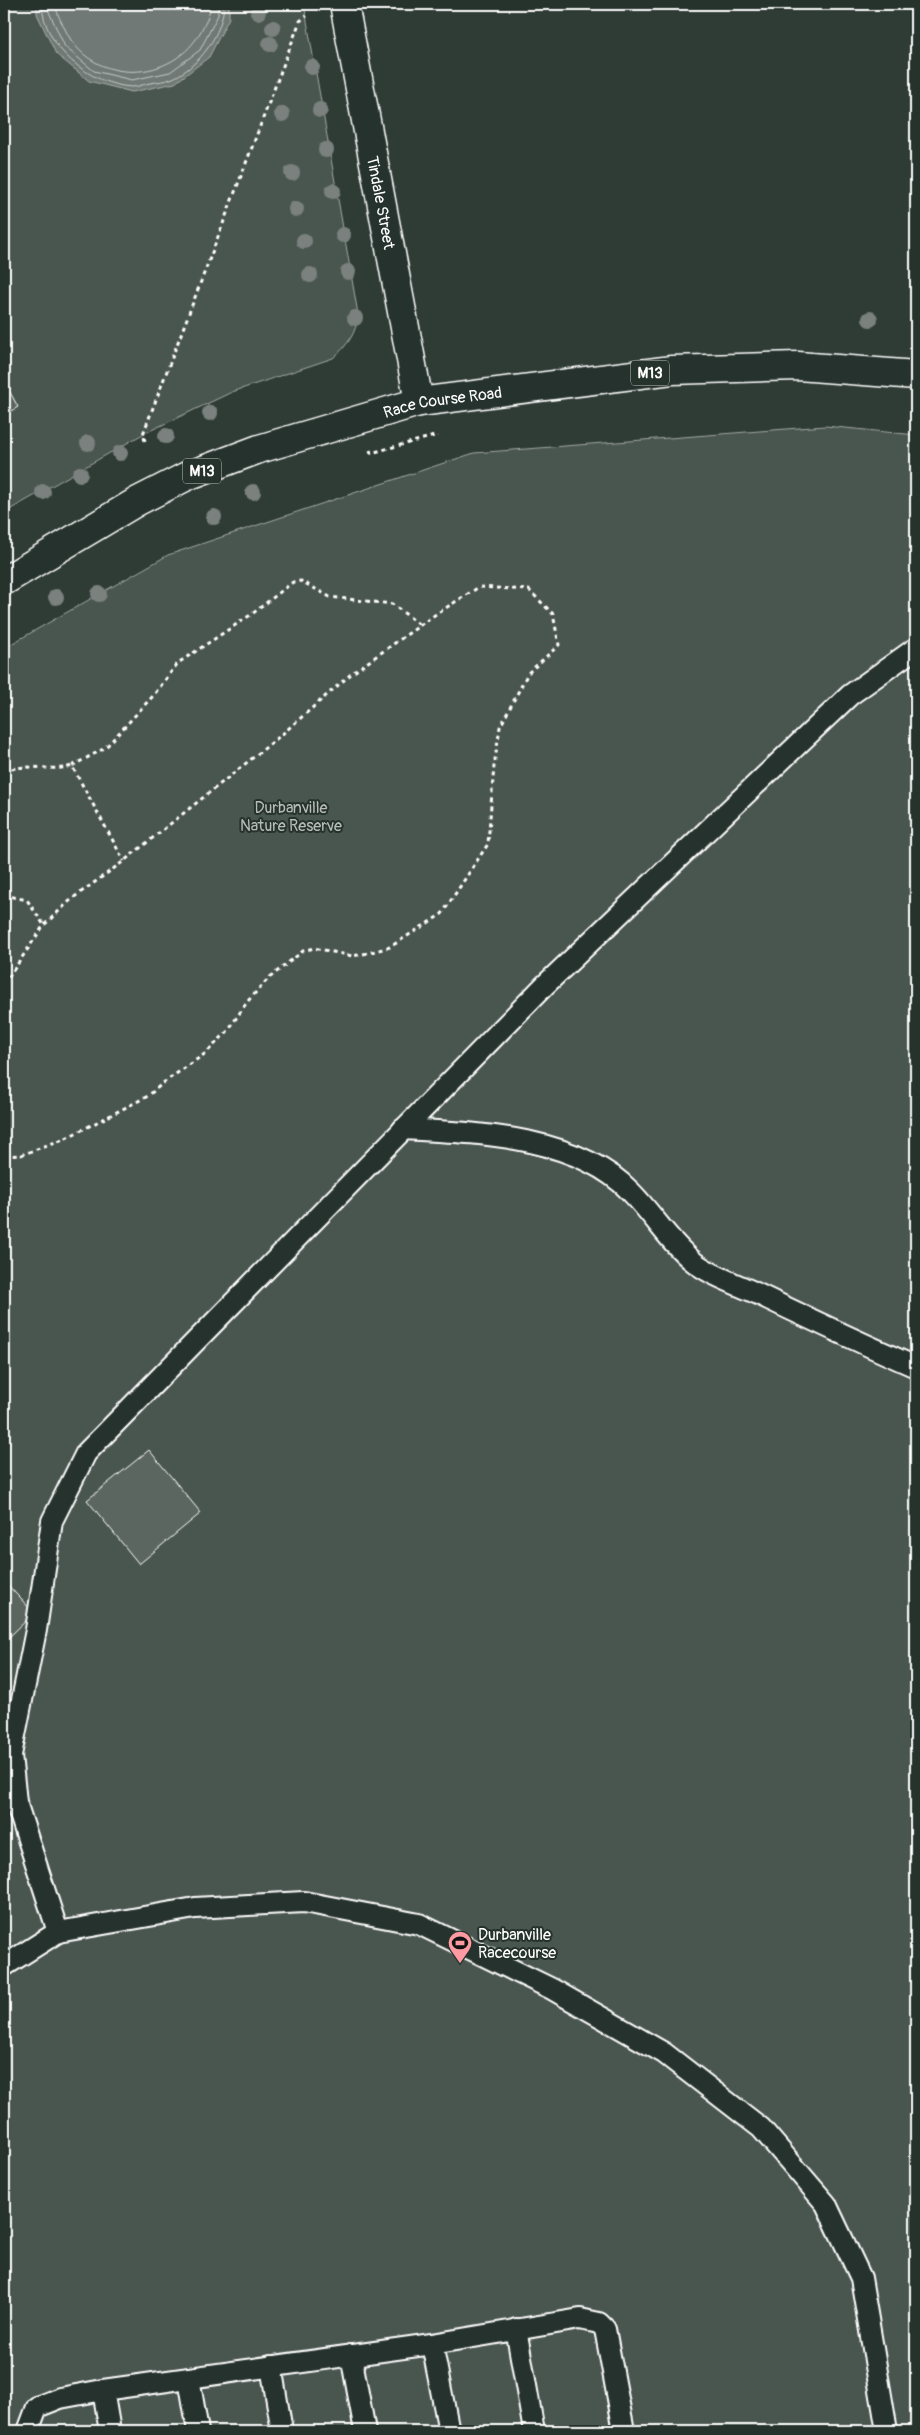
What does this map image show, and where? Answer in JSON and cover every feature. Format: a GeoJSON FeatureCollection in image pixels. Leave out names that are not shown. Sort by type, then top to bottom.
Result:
{"type":"FeatureCollection","features":[{"type":"Feature","properties":{"kind":"main road","name":"Tindale Street"},"geometry":{"type":"LineString","coordinates":[[344,4],[419,402]]}},
{"type":"Feature","properties":{"kind":"main road","name":"Race Course Road"},"geometry":{"type":"LineString","coordinates":[[4,581],[138,500],[187,476],[259,449],[419,402],[672,370],[798,366],[916,376]]}},
{"type":"Feature","properties":{"kind":"lane"},"geometry":{"type":"LineString","coordinates":[[58,1932],[16,1802],[11,1755],[36,1630],[52,1521],[86,1453],[545,985],[850,695],[916,648]]}},
{"type":"Feature","properties":{"kind":"lane"},"geometry":{"type":"LineString","coordinates":[[402,1129],[482,1133],[553,1148],[597,1165],[630,1191],[665,1233],[694,1263],[916,1367]]}},
{"type":"Feature","properties":{"kind":"lane"},"geometry":{"type":"LineString","coordinates":[[4,1966],[58,1932],[195,1908],[304,1902],[419,1924],[552,1988],[664,2053],[761,2128],[826,2204],[861,2278],[887,2431]]}},
{"type":"Feature","properties":{"kind":"lane"},"geometry":{"type":"LineString","coordinates":[[28,2431],[37,2406],[60,2398],[102,2390],[432,2344],[516,2328],[580,2319],[599,2323],[605,2330],[624,2431]]}},
{"type":"Feature","properties":{"kind":"lane"},"geometry":{"type":"LineString","coordinates":[[516,2328],[534,2431]]}},
{"type":"Feature","properties":{"kind":"lane"},"geometry":{"type":"LineString","coordinates":[[432,2344],[448,2431]]}},
{"type":"Feature","properties":{"kind":"lane"},"geometry":{"type":"LineString","coordinates":[[351,2355],[365,2431]]}},
{"type":"Feature","properties":{"kind":"lane"},"geometry":{"type":"LineString","coordinates":[[271,2366],[282,2431]]}},
{"type":"Feature","properties":{"kind":"lane"},"geometry":{"type":"LineString","coordinates":[[189,2378],[198,2431]]}},
{"type":"Feature","properties":{"kind":"lane"},"geometry":{"type":"LineString","coordinates":[[102,2390],[110,2431]]}},
{"type":"Feature","properties":{"kind":"path"},"geometry":{"type":"LineString","coordinates":[[145,441],[143,434],[279,76],[300,22],[307,16]]}},
{"type":"Feature","properties":{"kind":"path"},"geometry":{"type":"LineString","coordinates":[[369,446],[371,453],[448,432]]}},
{"type":"Feature","properties":{"kind":"path"},"geometry":{"type":"LineString","coordinates":[[4,772],[10,769],[37,767],[58,770],[72,766],[105,748],[153,696],[178,663],[252,614],[293,582],[301,581],[330,597],[392,604],[420,625]]}},
{"type":"Feature","properties":{"kind":"path"},"geometry":{"type":"LineString","coordinates":[[4,984],[44,925],[73,898],[124,861],[280,736],[351,674],[420,625],[479,587],[528,590],[553,614],[559,645],[528,673],[500,727],[494,766],[488,844],[442,914],[390,947],[368,953],[352,956],[314,948],[303,951],[270,978],[247,1002],[227,1032],[206,1052],[148,1096],[66,1138],[21,1155],[4,1156]]}},
{"type":"Feature","properties":{"kind":"path"},"geometry":{"type":"LineString","coordinates":[[72,766],[124,861]]}},
{"type":"Feature","properties":{"kind":"path"},"geometry":{"type":"LineString","coordinates":[[4,895],[27,900],[44,925]]}},
{"type":"Feature","properties":{"kind":"green space"},"geometry":{"type":"Polygon","coordinates":[[[4,4],[304,4],[358,314],[356,327],[350,339],[333,358],[232,392],[143,434],[4,513],[4,4]]]}},
{"type":"Feature","properties":{"kind":"green space","name":"Durbanville Racecourse"},"geometry":{"type":"Polygon","coordinates":[[[825,426],[916,435],[916,2431],[4,2431],[4,648],[168,555],[474,453],[825,426]]]}},
{"type":"Feature","properties":{"kind":"water"},"geometry":{"type":"Polygon","coordinates":[[[37,4],[229,4],[229,18],[209,57],[175,83],[132,92],[89,81],[56,54],[37,14],[37,4]]]}},
{"type":"Feature","properties":{"kind":"building"},"geometry":{"type":"Polygon","coordinates":[[[4,381],[18,407],[4,415],[4,381]]]}},
{"type":"Feature","properties":{"kind":"building"},"geometry":{"type":"Polygon","coordinates":[[[149,1450],[201,1513],[139,1564],[87,1500],[149,1450]]]}},
{"type":"Feature","properties":{"kind":"building"},"geometry":{"type":"Polygon","coordinates":[[[4,1581],[34,1613],[4,1642],[4,1581]]]}},
{"type":"Feature","properties":{"kind":"place","name":"Durbanville Racecourse"},"geometry":{"type":"Point","coordinates":[460,1964]}},
{"type":"Feature","properties":{"kind":"park label","name":"Durbanville Nature Reserve"},"geometry":{"type":"Point","coordinates":[291,816]}}]}
